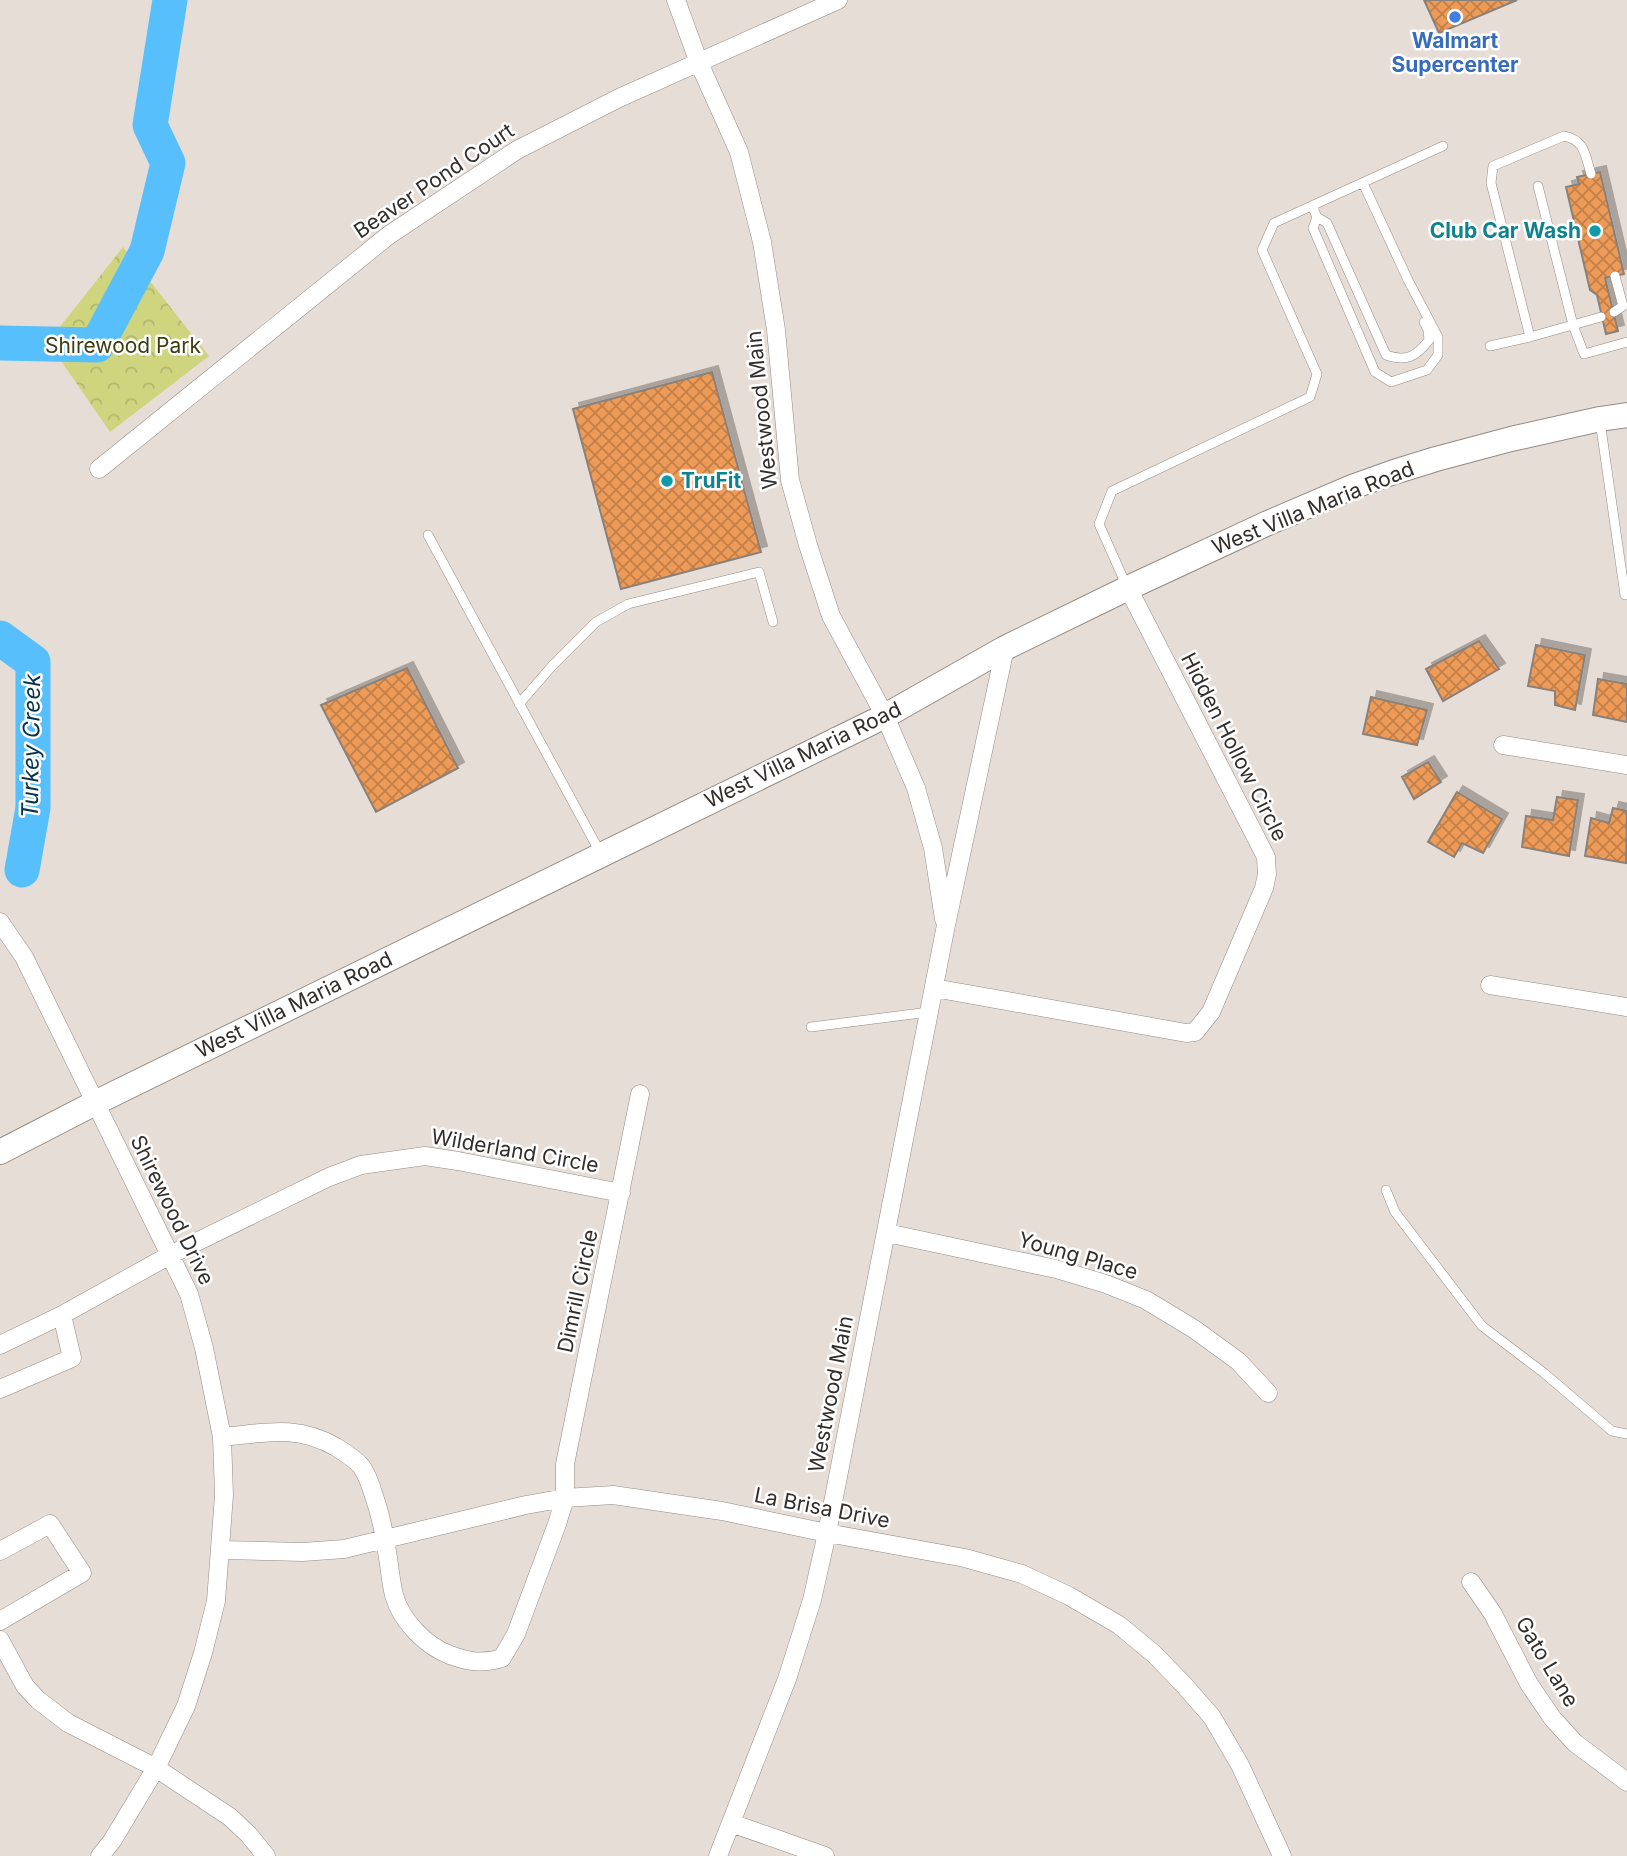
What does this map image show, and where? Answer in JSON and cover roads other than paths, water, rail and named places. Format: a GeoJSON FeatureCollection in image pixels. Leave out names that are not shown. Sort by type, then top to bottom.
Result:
{"type":"FeatureCollection","features":[{"type":"Feature","properties":{"kind":"main road","name":"West Villa Maria Road"},"geometry":{"type":"LineString","coordinates":[[0,1152],[885,716],[1005,648],[1268,523],[1394,472],[1511,439],[1627,415]]}},
{"type":"Feature","properties":{"kind":"street","name":"Westwood Main"},"geometry":{"type":"LineString","coordinates":[[676,0],[699,63],[738,152],[762,242],[776,330],[790,480],[799,512],[831,616],[885,716],[916,788],[933,848],[946,930]]}},
{"type":"Feature","properties":{"kind":"street","name":"Beaver Pond Court"},"geometry":{"type":"LineString","coordinates":[[99,469],[389,235],[517,150],[619,98],[838,0]]}},
{"type":"Feature","properties":{"kind":"street","name":"Hidden Hollow Circle"},"geometry":{"type":"LineString","coordinates":[[934,988],[1186,1033],[1195,1032],[1211,1012],[1264,888],[1266,857],[1128,588]]}},
{"type":"Feature","properties":{"kind":"street","name":"Westwood Main"},"geometry":{"type":"LineString","coordinates":[[718,1856],[788,1679],[812,1600],[929,1012],[1005,648]]}},
{"type":"Feature","properties":{"kind":"street"},"geometry":{"type":"LineString","coordinates":[[1503,745],[1627,765]]}},
{"type":"Feature","properties":{"kind":"street","name":"Shirewood Drive"},"geometry":{"type":"LineString","coordinates":[[0,922],[24,957],[189,1294],[204,1348],[222,1437],[224,1495],[216,1601],[203,1653],[186,1706],[156,1768],[100,1856]]}},
{"type":"Feature","properties":{"kind":"street"},"geometry":{"type":"LineString","coordinates":[[1490,985],[1627,1007]]}},
{"type":"Feature","properties":{"kind":"street","name":"Dimrill Circle"},"geometry":{"type":"LineString","coordinates":[[222,1437],[289,1432],[308,1434],[344,1451],[361,1466],[370,1485],[385,1538],[394,1596],[407,1619],[422,1638],[441,1651],[468,1661],[489,1662],[502,1657],[516,1634],[565,1498],[565,1464],[640,1094]]}},
{"type":"Feature","properties":{"kind":"street","name":"Wilderland Circle"},"geometry":{"type":"LineString","coordinates":[[0,1345],[62,1315],[170,1255],[329,1177],[361,1165],[425,1156],[621,1194]]}},
{"type":"Feature","properties":{"kind":"street","name":"Young Place"},"geometry":{"type":"LineString","coordinates":[[887,1233],[1056,1269],[1107,1284],[1146,1300],[1238,1360],[1268,1394]]}},
{"type":"Feature","properties":{"kind":"street"},"geometry":{"type":"LineString","coordinates":[[0,1389],[72,1358],[62,1315]]}},
{"type":"Feature","properties":{"kind":"street","name":"La Brisa Drive"},"geometry":{"type":"LineString","coordinates":[[220,1550],[303,1552],[344,1549],[565,1498],[614,1495],[722,1511],[965,1558],[1022,1574],[1069,1596],[1119,1625],[1184,1685],[1212,1717],[1240,1765],[1282,1856]]}},
{"type":"Feature","properties":{"kind":"street"},"geometry":{"type":"LineString","coordinates":[[0,1551],[51,1524],[82,1573],[0,1621]]}},
{"type":"Feature","properties":{"kind":"street","name":"Gato Lane"},"geometry":{"type":"LineString","coordinates":[[1471,1582],[1493,1614],[1529,1684],[1553,1719],[1575,1743],[1627,1782]]}},
{"type":"Feature","properties":{"kind":"street"},"geometry":{"type":"LineString","coordinates":[[0,1640],[25,1686],[38,1700],[68,1723],[156,1768],[230,1817],[266,1856]]}},
{"type":"Feature","properties":{"kind":"street"},"geometry":{"type":"LineString","coordinates":[[731,1823],[825,1856]]}},
{"type":"Feature","properties":{"kind":"lane"},"geometry":{"type":"LineString","coordinates":[[1530,337],[1491,183],[1493,166],[1564,136],[1574,138],[1583,148],[1591,174]]}},
{"type":"Feature","properties":{"kind":"lane"},"geometry":{"type":"LineString","coordinates":[[1128,588],[1099,524],[1112,491],[1310,397],[1317,374],[1262,250],[1273,223],[1443,146]]}},
{"type":"Feature","properties":{"kind":"lane"},"geometry":{"type":"LineString","coordinates":[[1317,217],[1313,228],[1375,372],[1391,382],[1427,370],[1438,355],[1438,337],[1363,183]]}},
{"type":"Feature","properties":{"kind":"lane"},"geometry":{"type":"LineString","coordinates":[[1538,186],[1573,325],[1584,354],[1627,342]]}},
{"type":"Feature","properties":{"kind":"lane"},"geometry":{"type":"LineString","coordinates":[[1312,206],[1317,217],[1327,223],[1386,355],[1399,359],[1418,354],[1429,340],[1428,330],[1408,292],[1408,280]]}},
{"type":"Feature","properties":{"kind":"lane"},"geometry":{"type":"LineString","coordinates":[[1614,312],[1623,306],[1615,276]]}},
{"type":"Feature","properties":{"kind":"lane"},"geometry":{"type":"LineString","coordinates":[[1490,346],[1601,317]]}},
{"type":"Feature","properties":{"kind":"lane"},"geometry":{"type":"LineString","coordinates":[[1600,419],[1625,595]]}},
{"type":"Feature","properties":{"kind":"lane"},"geometry":{"type":"LineString","coordinates":[[428,535],[602,855]]}},
{"type":"Feature","properties":{"kind":"lane"},"geometry":{"type":"LineString","coordinates":[[519,704],[596,622],[628,604],[759,572],[773,622]]}},
{"type":"Feature","properties":{"kind":"lane"},"geometry":{"type":"LineString","coordinates":[[811,1027],[929,1012]]}},
{"type":"Feature","properties":{"kind":"lane"},"geometry":{"type":"LineString","coordinates":[[1386,1190],[1395,1212],[1482,1326],[1544,1373],[1612,1431],[1627,1434]]}},
{"type":"Feature","properties":{"kind":"waterway","name":"Turkey Creek"},"geometry":{"type":"LineString","coordinates":[[0,343],[97,345],[147,251],[168,163],[150,125],[170,0]]}},
{"type":"Feature","properties":{"kind":"waterway","name":"Turkey Creek"},"geometry":{"type":"LineString","coordinates":[[0,638],[33,662],[33,808],[22,870]]}},
{"type":"Feature","properties":{"kind":"place","name":"Walmart Supercenter"},"geometry":{"type":"Point","coordinates":[1455,17]}},
{"type":"Feature","properties":{"kind":"place","name":"Club Car Wash"},"geometry":{"type":"Point","coordinates":[1595,231]}},
{"type":"Feature","properties":{"kind":"place","name":"TruFit"},"geometry":{"type":"Point","coordinates":[667,481]}},
{"type":"Feature","properties":{"kind":"park label","name":"Shirewood Park"},"geometry":{"type":"Point","coordinates":[123,346]}}]}
